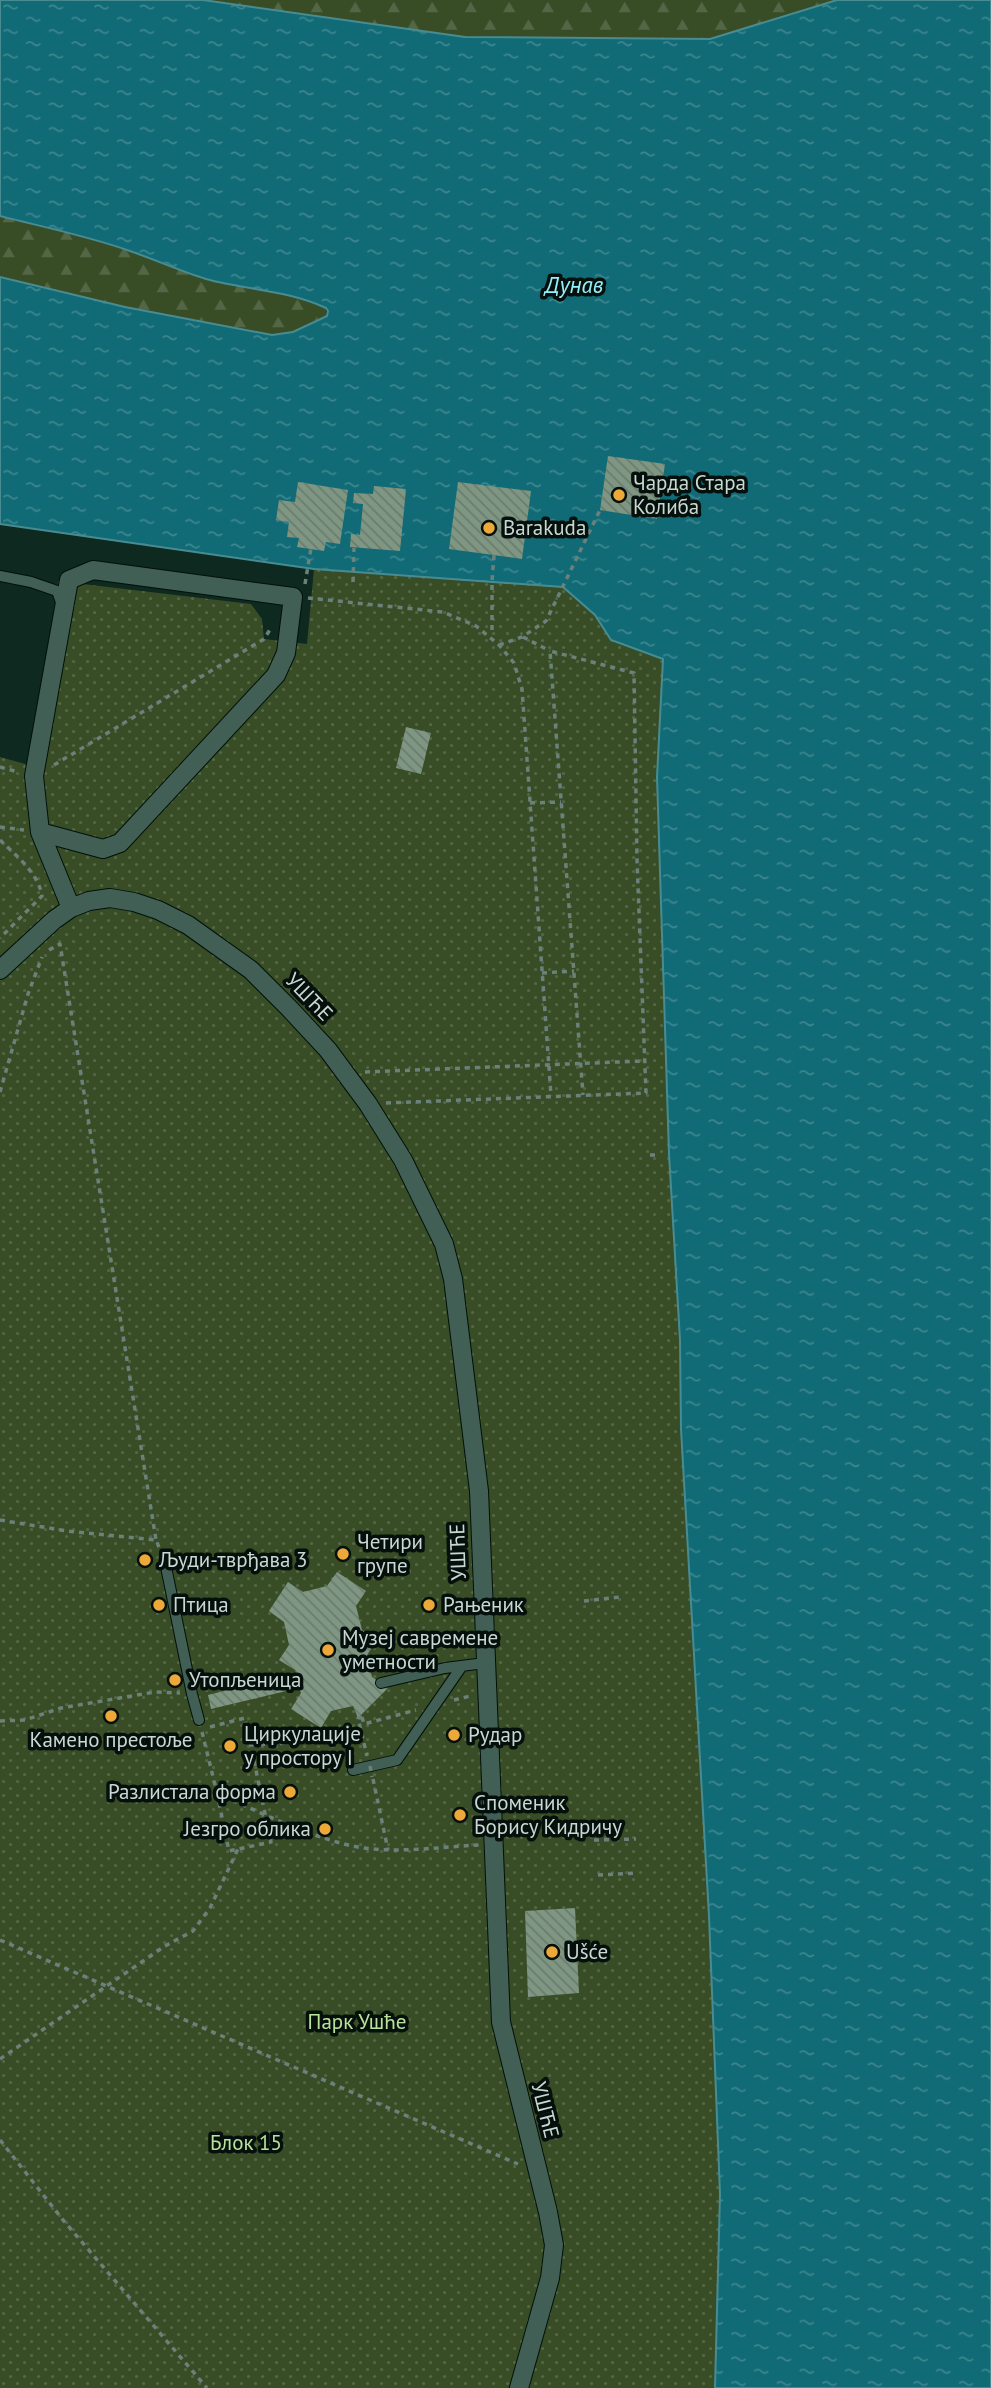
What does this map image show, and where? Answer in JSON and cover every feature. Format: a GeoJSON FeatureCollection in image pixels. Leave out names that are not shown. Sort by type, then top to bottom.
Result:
{"type":"FeatureCollection","features":[{"type":"Feature","properties":{"kind":"street"},"geometry":{"type":"LineString","coordinates":[[40,832],[103,849],[120,843],[276,675],[286,653],[293,597],[93,570],[69,580],[34,776],[40,832],[71,908]]}},
{"type":"Feature","properties":{"kind":"street","name":"УШЋЕ"},"geometry":{"type":"LineString","coordinates":[[0,970],[43,928],[71,908],[89,901],[110,898],[134,902],[188,925],[251,970],[328,1050],[368,1104],[403,1160],[444,1244],[453,1279],[479,1490],[501,2022],[550,2224],[554,2256],[519,2388]]}},
{"type":"Feature","properties":{"kind":"lane"},"geometry":{"type":"LineString","coordinates":[[0,576],[57,591],[64,609]]}},
{"type":"Feature","properties":{"kind":"lane"},"geometry":{"type":"LineString","coordinates":[[165,1562],[199,1720]]}},
{"type":"Feature","properties":{"kind":"lane"},"geometry":{"type":"LineString","coordinates":[[381,1683],[485,1663]]}},
{"type":"Feature","properties":{"kind":"lane"},"geometry":{"type":"LineString","coordinates":[[353,1770],[397,1760],[461,1666]]}},
{"type":"Feature","properties":{"kind":"path"},"geometry":{"type":"LineString","coordinates":[[499,645],[522,637],[547,621],[600,510]]}},
{"type":"Feature","properties":{"kind":"path"},"geometry":{"type":"LineString","coordinates":[[307,568],[311,548]]}},
{"type":"Feature","properties":{"kind":"path"},"geometry":{"type":"LineString","coordinates":[[353,582],[354,548]]}},
{"type":"Feature","properties":{"kind":"path"},"geometry":{"type":"LineString","coordinates":[[492,630],[494,555]]}},
{"type":"Feature","properties":{"kind":"path"},"geometry":{"type":"LineString","coordinates":[[34,776],[264,639],[293,597],[443,611],[476,626],[499,645],[514,663],[522,689],[551,1097]]}},
{"type":"Feature","properties":{"kind":"path"},"geometry":{"type":"LineString","coordinates":[[368,1104],[646,1093],[634,673],[550,651],[522,637]]}},
{"type":"Feature","properties":{"kind":"path"},"geometry":{"type":"LineString","coordinates":[[550,651],[583,1095]]}},
{"type":"Feature","properties":{"kind":"path"},"geometry":{"type":"LineString","coordinates":[[530,803],[561,802]]}},
{"type":"Feature","properties":{"kind":"path"},"geometry":{"type":"LineString","coordinates":[[0,827],[40,832]]}},
{"type":"Feature","properties":{"kind":"path"},"geometry":{"type":"LineString","coordinates":[[0,840],[31,871],[40,884],[42,896],[0,938]]}},
{"type":"Feature","properties":{"kind":"path"},"geometry":{"type":"LineString","coordinates":[[0,1092],[28,994],[43,953],[60,944],[156,1540],[165,1562]]}},
{"type":"Feature","properties":{"kind":"path"},"geometry":{"type":"LineString","coordinates":[[542,973],[574,971]]}},
{"type":"Feature","properties":{"kind":"path"},"geometry":{"type":"LineString","coordinates":[[345,1072],[643,1060]]}},
{"type":"Feature","properties":{"kind":"path"},"geometry":{"type":"LineString","coordinates":[[650,1155],[659,1155]]}},
{"type":"Feature","properties":{"kind":"path"},"geometry":{"type":"LineString","coordinates":[[0,1520],[67,1531],[156,1540]]}},
{"type":"Feature","properties":{"kind":"path"},"geometry":{"type":"LineString","coordinates":[[584,1601],[620,1597]]}},
{"type":"Feature","properties":{"kind":"path"},"geometry":{"type":"LineString","coordinates":[[0,1721],[25,1720],[61,1708],[155,1692],[192,1694]]}},
{"type":"Feature","properties":{"kind":"path"},"geometry":{"type":"LineString","coordinates":[[365,1724],[362,1717],[358,1718],[367,1757]]}},
{"type":"Feature","properties":{"kind":"path"},"geometry":{"type":"LineString","coordinates":[[245,1718],[271,1842],[229,1851],[217,1793],[201,1729],[245,1718]]}},
{"type":"Feature","properties":{"kind":"path"},"geometry":{"type":"LineString","coordinates":[[250,1745],[293,1743],[351,1732],[352,1738],[361,1734]]}},
{"type":"Feature","properties":{"kind":"path"},"geometry":{"type":"LineString","coordinates":[[370,1766],[388,1850]]}},
{"type":"Feature","properties":{"kind":"path"},"geometry":{"type":"LineString","coordinates":[[217,1793],[310,1833],[350,1845],[388,1850],[494,1844]]}},
{"type":"Feature","properties":{"kind":"path"},"geometry":{"type":"LineString","coordinates":[[594,1840],[636,1839]]}},
{"type":"Feature","properties":{"kind":"path"},"geometry":{"type":"LineString","coordinates":[[0,2059],[165,1946],[193,1931],[210,1908],[238,1849]]}},
{"type":"Feature","properties":{"kind":"path"},"geometry":{"type":"LineString","coordinates":[[598,1875],[638,1873]]}},
{"type":"Feature","properties":{"kind":"path"},"geometry":{"type":"LineString","coordinates":[[0,1940],[538,2173]]}},
{"type":"Feature","properties":{"kind":"path"},"geometry":{"type":"LineString","coordinates":[[0,2140],[63,2220],[207,2388]]}},
{"type":"Feature","properties":{"kind":"green space"},"geometry":{"type":"Polygon","coordinates":[[[203,0],[837,0],[710,39],[465,37],[203,0]]]}},
{"type":"Feature","properties":{"kind":"green space"},"geometry":{"type":"Polygon","coordinates":[[[0,216],[82,236],[206,279],[296,297],[326,308],[327,315],[292,332],[272,335],[125,307],[0,277],[0,216]]]}},
{"type":"Feature","properties":{"kind":"green space","name":"Парк Ушће"},"geometry":{"type":"Polygon","coordinates":[[[314,569],[563,587],[595,615],[611,640],[663,659],[657,777],[669,1154],[680,1340],[681,1429],[709,1916],[720,2194],[715,2388],[0,2388],[0,757],[36,767],[58,581],[251,604],[262,619],[264,639],[307,644],[314,569]]]}},
{"type":"Feature","properties":{"kind":"water","name":"Дунав"},"geometry":{"type":"Polygon","coordinates":[[[0,0],[203,0],[465,37],[710,39],[837,0],[991,0],[991,2388],[715,2388],[720,2194],[709,1916],[681,1429],[680,1340],[669,1154],[657,777],[663,659],[611,640],[595,615],[563,587],[314,569],[0,524],[0,277],[125,307],[272,335],[293,332],[327,316],[328,311],[296,297],[206,279],[82,236],[0,216],[0,0]]]}},
{"type":"Feature","properties":{"kind":"building"},"geometry":{"type":"Polygon","coordinates":[[[608,456],[665,464],[657,519],[600,510],[608,456]]]}},
{"type":"Feature","properties":{"kind":"building"},"geometry":{"type":"Polygon","coordinates":[[[298,482],[348,490],[340,544],[326,542],[324,551],[297,547],[299,538],[287,537],[289,522],[276,520],[279,500],[295,502],[298,482]]]}},
{"type":"Feature","properties":{"kind":"building","name":"Barakuda"},"geometry":{"type":"Polygon","coordinates":[[[458,482],[531,491],[522,559],[449,549],[458,482]]]}},
{"type":"Feature","properties":{"kind":"building"},"geometry":{"type":"Polygon","coordinates":[[[374,486],[406,489],[400,551],[350,547],[351,534],[360,535],[363,504],[353,503],[354,493],[373,494],[374,486]]]}},
{"type":"Feature","properties":{"kind":"building"},"geometry":{"type":"Polygon","coordinates":[[[406,727],[431,733],[421,774],[396,768],[406,727]]]}},
{"type":"Feature","properties":{"kind":"building","name":"Музеј савремене уметности"},"geometry":{"type":"Polygon","coordinates":[[[337,1572],[366,1591],[356,1606],[362,1630],[377,1640],[367,1655],[372,1677],[388,1688],[358,1718],[353,1706],[331,1711],[321,1728],[291,1709],[301,1693],[299,1688],[211,1709],[208,1695],[296,1673],[279,1660],[289,1645],[284,1622],[269,1611],[288,1582],[303,1592],[327,1586],[337,1572]]]}},
{"type":"Feature","properties":{"kind":"building","name":"Ušće"},"geometry":{"type":"Polygon","coordinates":[[[575,1908],[579,1993],[528,1997],[525,1911],[575,1908]]]}},
{"type":"Feature","properties":{"kind":"place","name":"Чарда Стара Колиба"},"geometry":{"type":"Point","coordinates":[619,495]}},
{"type":"Feature","properties":{"kind":"place","name":"Barakuda"},"geometry":{"type":"Point","coordinates":[489,528]}},
{"type":"Feature","properties":{"kind":"place","name":"Четири групе"},"geometry":{"type":"Point","coordinates":[343,1554]}},
{"type":"Feature","properties":{"kind":"place","name":"Људи-тврђава 3"},"geometry":{"type":"Point","coordinates":[145,1560]}},
{"type":"Feature","properties":{"kind":"place","name":"Птица"},"geometry":{"type":"Point","coordinates":[159,1605]}},
{"type":"Feature","properties":{"kind":"place","name":"Рањеник"},"geometry":{"type":"Point","coordinates":[429,1605]}},
{"type":"Feature","properties":{"kind":"place","name":"Музеј савремене уметности"},"geometry":{"type":"Point","coordinates":[328,1650]}},
{"type":"Feature","properties":{"kind":"place","name":"Утопљеница"},"geometry":{"type":"Point","coordinates":[175,1680]}},
{"type":"Feature","properties":{"kind":"place","name":"Камено престоље"},"geometry":{"type":"Point","coordinates":[111,1716]}},
{"type":"Feature","properties":{"kind":"place","name":"Рудар"},"geometry":{"type":"Point","coordinates":[454,1735]}},
{"type":"Feature","properties":{"kind":"place","name":"Циркулације у простору I"},"geometry":{"type":"Point","coordinates":[230,1746]}},
{"type":"Feature","properties":{"kind":"place","name":"Разлистала форма"},"geometry":{"type":"Point","coordinates":[290,1792]}},
{"type":"Feature","properties":{"kind":"place","name":"Споменик Борису Кидричу"},"geometry":{"type":"Point","coordinates":[460,1815]}},
{"type":"Feature","properties":{"kind":"place","name":"Језгро облика"},"geometry":{"type":"Point","coordinates":[325,1829]}},
{"type":"Feature","properties":{"kind":"place","name":"Ušće"},"geometry":{"type":"Point","coordinates":[552,1952]}},
{"type":"Feature","properties":{"kind":"park label","name":"Блок 15"},"geometry":{"type":"Point","coordinates":[246,2143]}}]}
